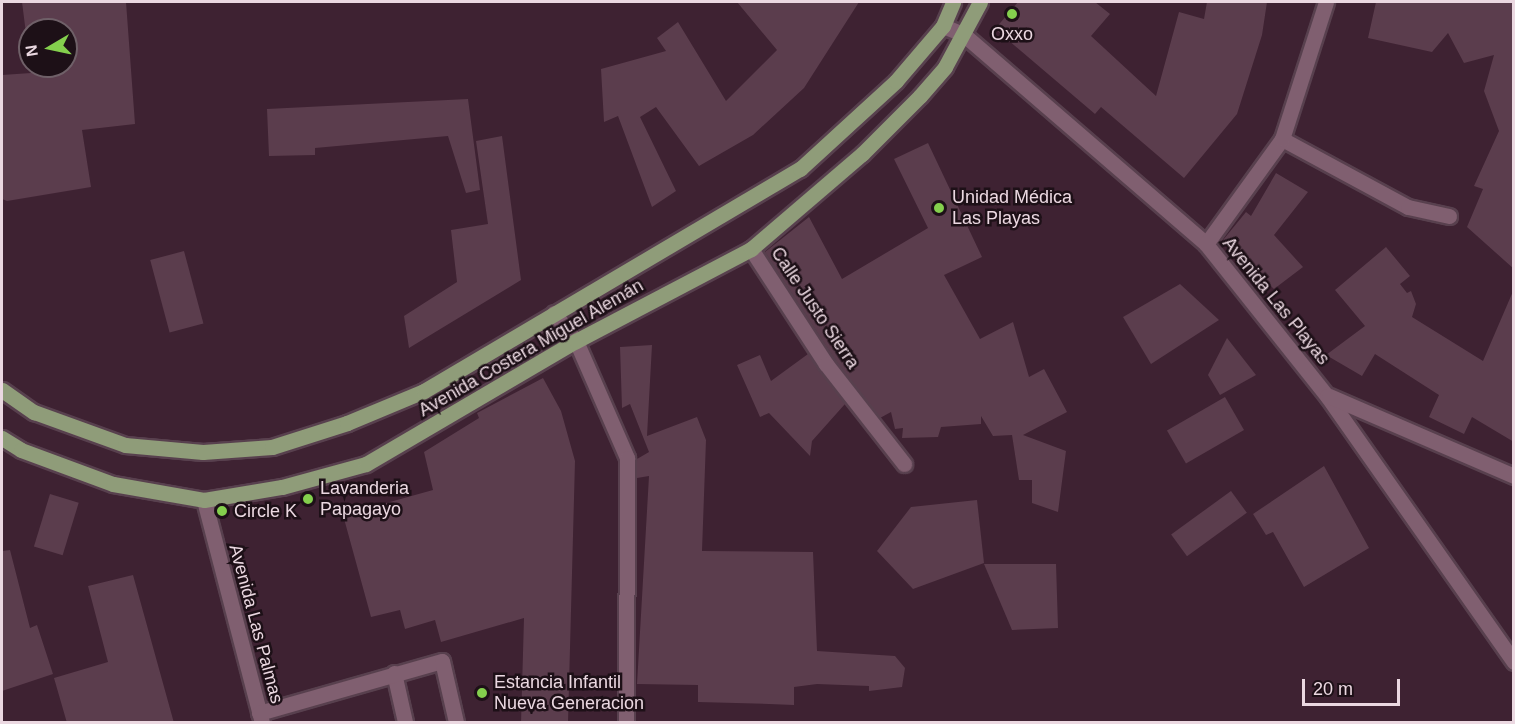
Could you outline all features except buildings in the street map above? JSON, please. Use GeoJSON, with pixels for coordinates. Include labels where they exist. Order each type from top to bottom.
{"type":"FeatureCollection","features":[{"type":"Feature","properties":{"kind":"main road","name":"Avenida Costera Miguel Alemán"},"geometry":{"type":"LineString","coordinates":[[2,390],[34,412],[125,445],[203,452],[272,447],[424,391],[800,170],[896,81],[943,26],[953,2]]}},
{"type":"Feature","properties":{"kind":"main road","name":"Avenida Costera Miguel Alemán"},"geometry":{"type":"LineString","coordinates":[[2,438],[21,450],[113,484],[204,500],[282,487],[366,464],[576,340],[751,249],[862,154],[920,96],[945,67],[980,2]]}},
{"type":"Feature","properties":{"kind":"street"},"geometry":{"type":"LineString","coordinates":[[1206,244],[1282,139],[1326,2]]}},
{"type":"Feature","properties":{"kind":"street","name":"Avenida Las Playas"},"geometry":{"type":"LineString","coordinates":[[943,26],[963,34],[1206,244],[1327,396],[1514,662]]}},
{"type":"Feature","properties":{"kind":"street"},"geometry":{"type":"LineString","coordinates":[[1282,139],[1408,207],[1449,216]]}},
{"type":"Feature","properties":{"kind":"street","name":"Calle Justo Sierra"},"geometry":{"type":"LineString","coordinates":[[751,249],[826,364],[870,416],[904,465]]}},
{"type":"Feature","properties":{"kind":"street"},"geometry":{"type":"LineString","coordinates":[[554,313],[576,340],[627,458],[626,723]]}},
{"type":"Feature","properties":{"kind":"street"},"geometry":{"type":"LineString","coordinates":[[1327,396],[1514,476]]}},
{"type":"Feature","properties":{"kind":"street","name":"Avenida Las Palmas"},"geometry":{"type":"LineString","coordinates":[[204,500],[261,718]]}},
{"type":"Feature","properties":{"kind":"street"},"geometry":{"type":"LineString","coordinates":[[261,718],[394,674],[442,661],[456,723]]}},
{"type":"Feature","properties":{"kind":"street"},"geometry":{"type":"LineString","coordinates":[[394,674],[405,723]]}},
{"type":"Feature","properties":{"kind":"place","name":"Oxxo"},"geometry":{"type":"Point","coordinates":[1012,14]}},
{"type":"Feature","properties":{"kind":"place","name":"Unidad Médica Las Playas"},"geometry":{"type":"Point","coordinates":[939,208]}},
{"type":"Feature","properties":{"kind":"place","name":"Lavanderia Papagayo"},"geometry":{"type":"Point","coordinates":[308,499]}},
{"type":"Feature","properties":{"kind":"place","name":"Circle K"},"geometry":{"type":"Point","coordinates":[222,511]}},
{"type":"Feature","properties":{"kind":"place","name":"Estancia Infantil Nueva Generacion"},"geometry":{"type":"Point","coordinates":[482,693]}}]}
